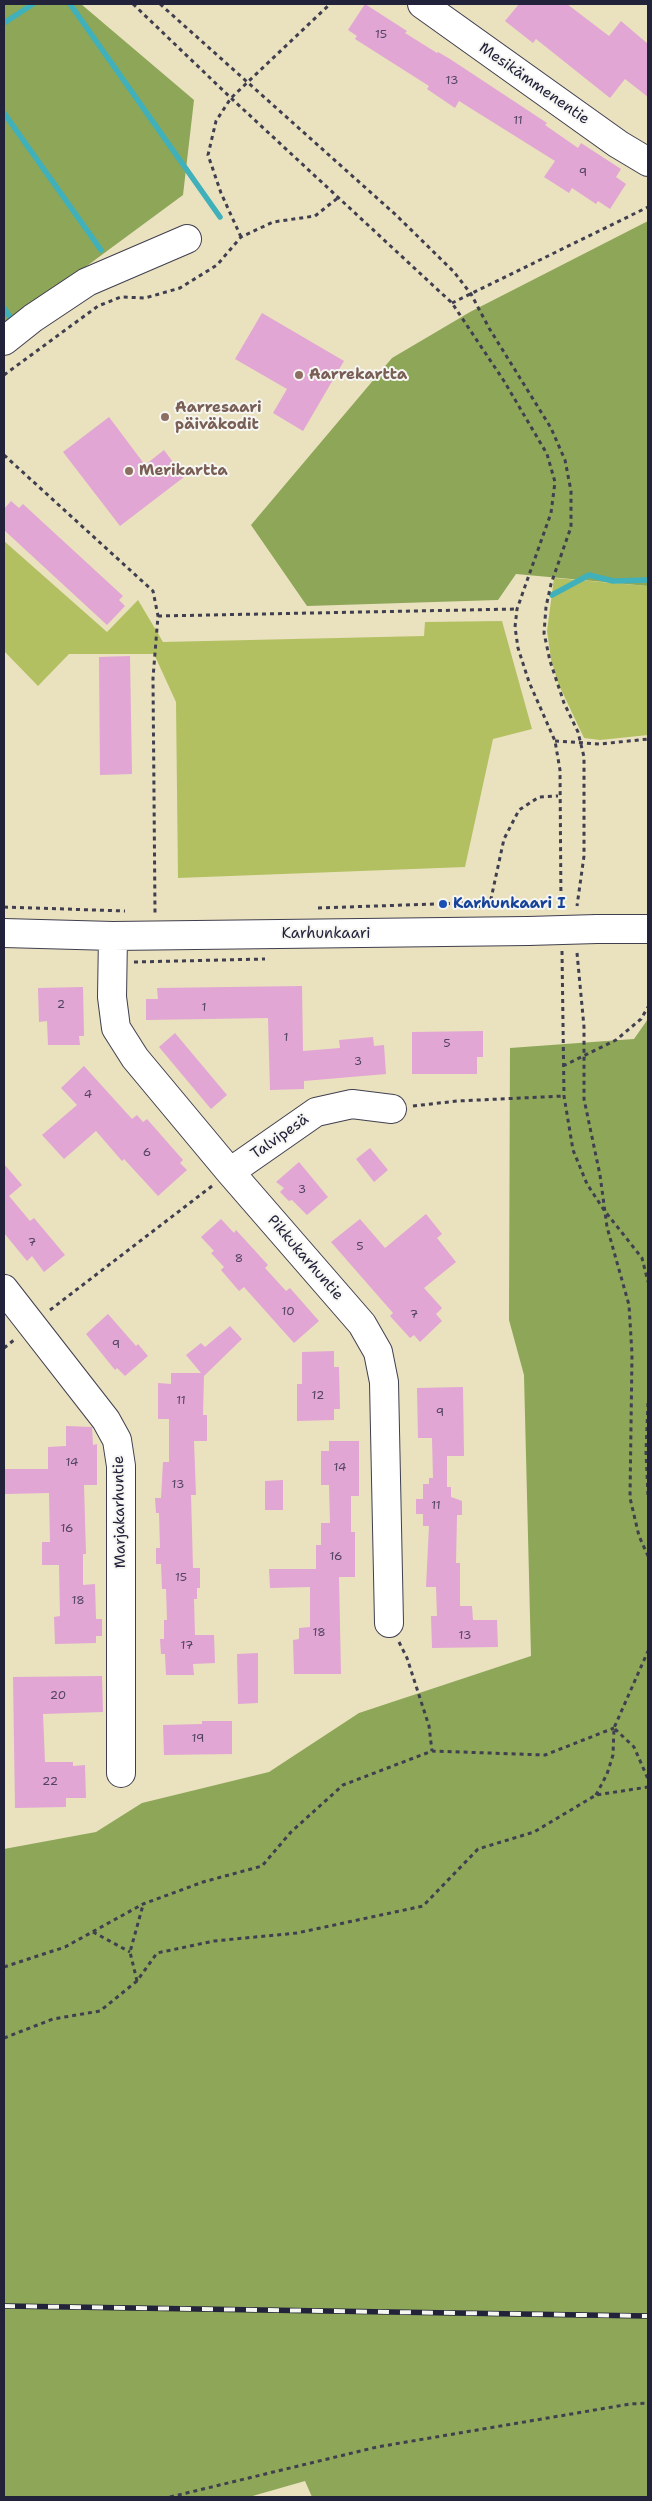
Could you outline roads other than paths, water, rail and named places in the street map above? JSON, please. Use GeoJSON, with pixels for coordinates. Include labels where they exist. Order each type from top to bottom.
{"type":"FeatureCollection","features":[{"type":"Feature","properties":{"kind":"street","name":"Mesikämmenentie"},"geometry":{"type":"LineString","coordinates":[[422,4],[618,144],[648,162]]}},
{"type":"Feature","properties":{"kind":"street"},"geometry":{"type":"LineString","coordinates":[[4,341],[33,318],[87,282],[188,240]]}},
{"type":"Feature","properties":{"kind":"street","name":"Karhunkaari"},"geometry":{"type":"LineString","coordinates":[[4,932],[113,936],[528,931],[587,938],[648,928]]}},
{"type":"Feature","properties":{"kind":"street","name":"Pikkukarhuntie"},"geometry":{"type":"LineString","coordinates":[[113,936],[112,997],[116,1028],[135,1058],[230,1172],[362,1324],[378,1352],[384,1382],[389,1623]]}},
{"type":"Feature","properties":{"kind":"street","name":"Talvipesä"},"geometry":{"type":"LineString","coordinates":[[230,1172],[316,1112],[352,1104],[392,1109]]}},
{"type":"Feature","properties":{"kind":"street","name":"Marjakarhuntie"},"geometry":{"type":"LineString","coordinates":[[4,1289],[106,1420],[117,1440],[121,1466],[121,1773]]}},
{"type":"Feature","properties":{"kind":"waterway"},"geometry":{"type":"LineString","coordinates":[[4,23],[33,4]]}},
{"type":"Feature","properties":{"kind":"waterway"},"geometry":{"type":"LineString","coordinates":[[70,4],[220,217]]}},
{"type":"Feature","properties":{"kind":"waterway"},"geometry":{"type":"LineString","coordinates":[[4,113],[101,250]]}},
{"type":"Feature","properties":{"kind":"waterway"},"geometry":{"type":"LineString","coordinates":[[4,308],[10,317]]}},
{"type":"Feature","properties":{"kind":"waterway"},"geometry":{"type":"LineString","coordinates":[[552,595],[589,575],[613,581],[648,580]]}},
{"type":"Feature","properties":{"kind":"railway"},"geometry":{"type":"LineString","coordinates":[[4,2306],[648,2316]]}},
{"type":"Feature","properties":{"kind":"place","name":"Aarrekartta"},"geometry":{"type":"Point","coordinates":[299,375]}},
{"type":"Feature","properties":{"kind":"place","name":"Aarresaari päiväkodit"},"geometry":{"type":"Point","coordinates":[165,417]}},
{"type":"Feature","properties":{"kind":"place","name":"Merikartta"},"geometry":{"type":"Point","coordinates":[129,471]}},
{"type":"Feature","properties":{"kind":"place","name":"Karhunkaari I"},"geometry":{"type":"Point","coordinates":[443,904]}}]}
